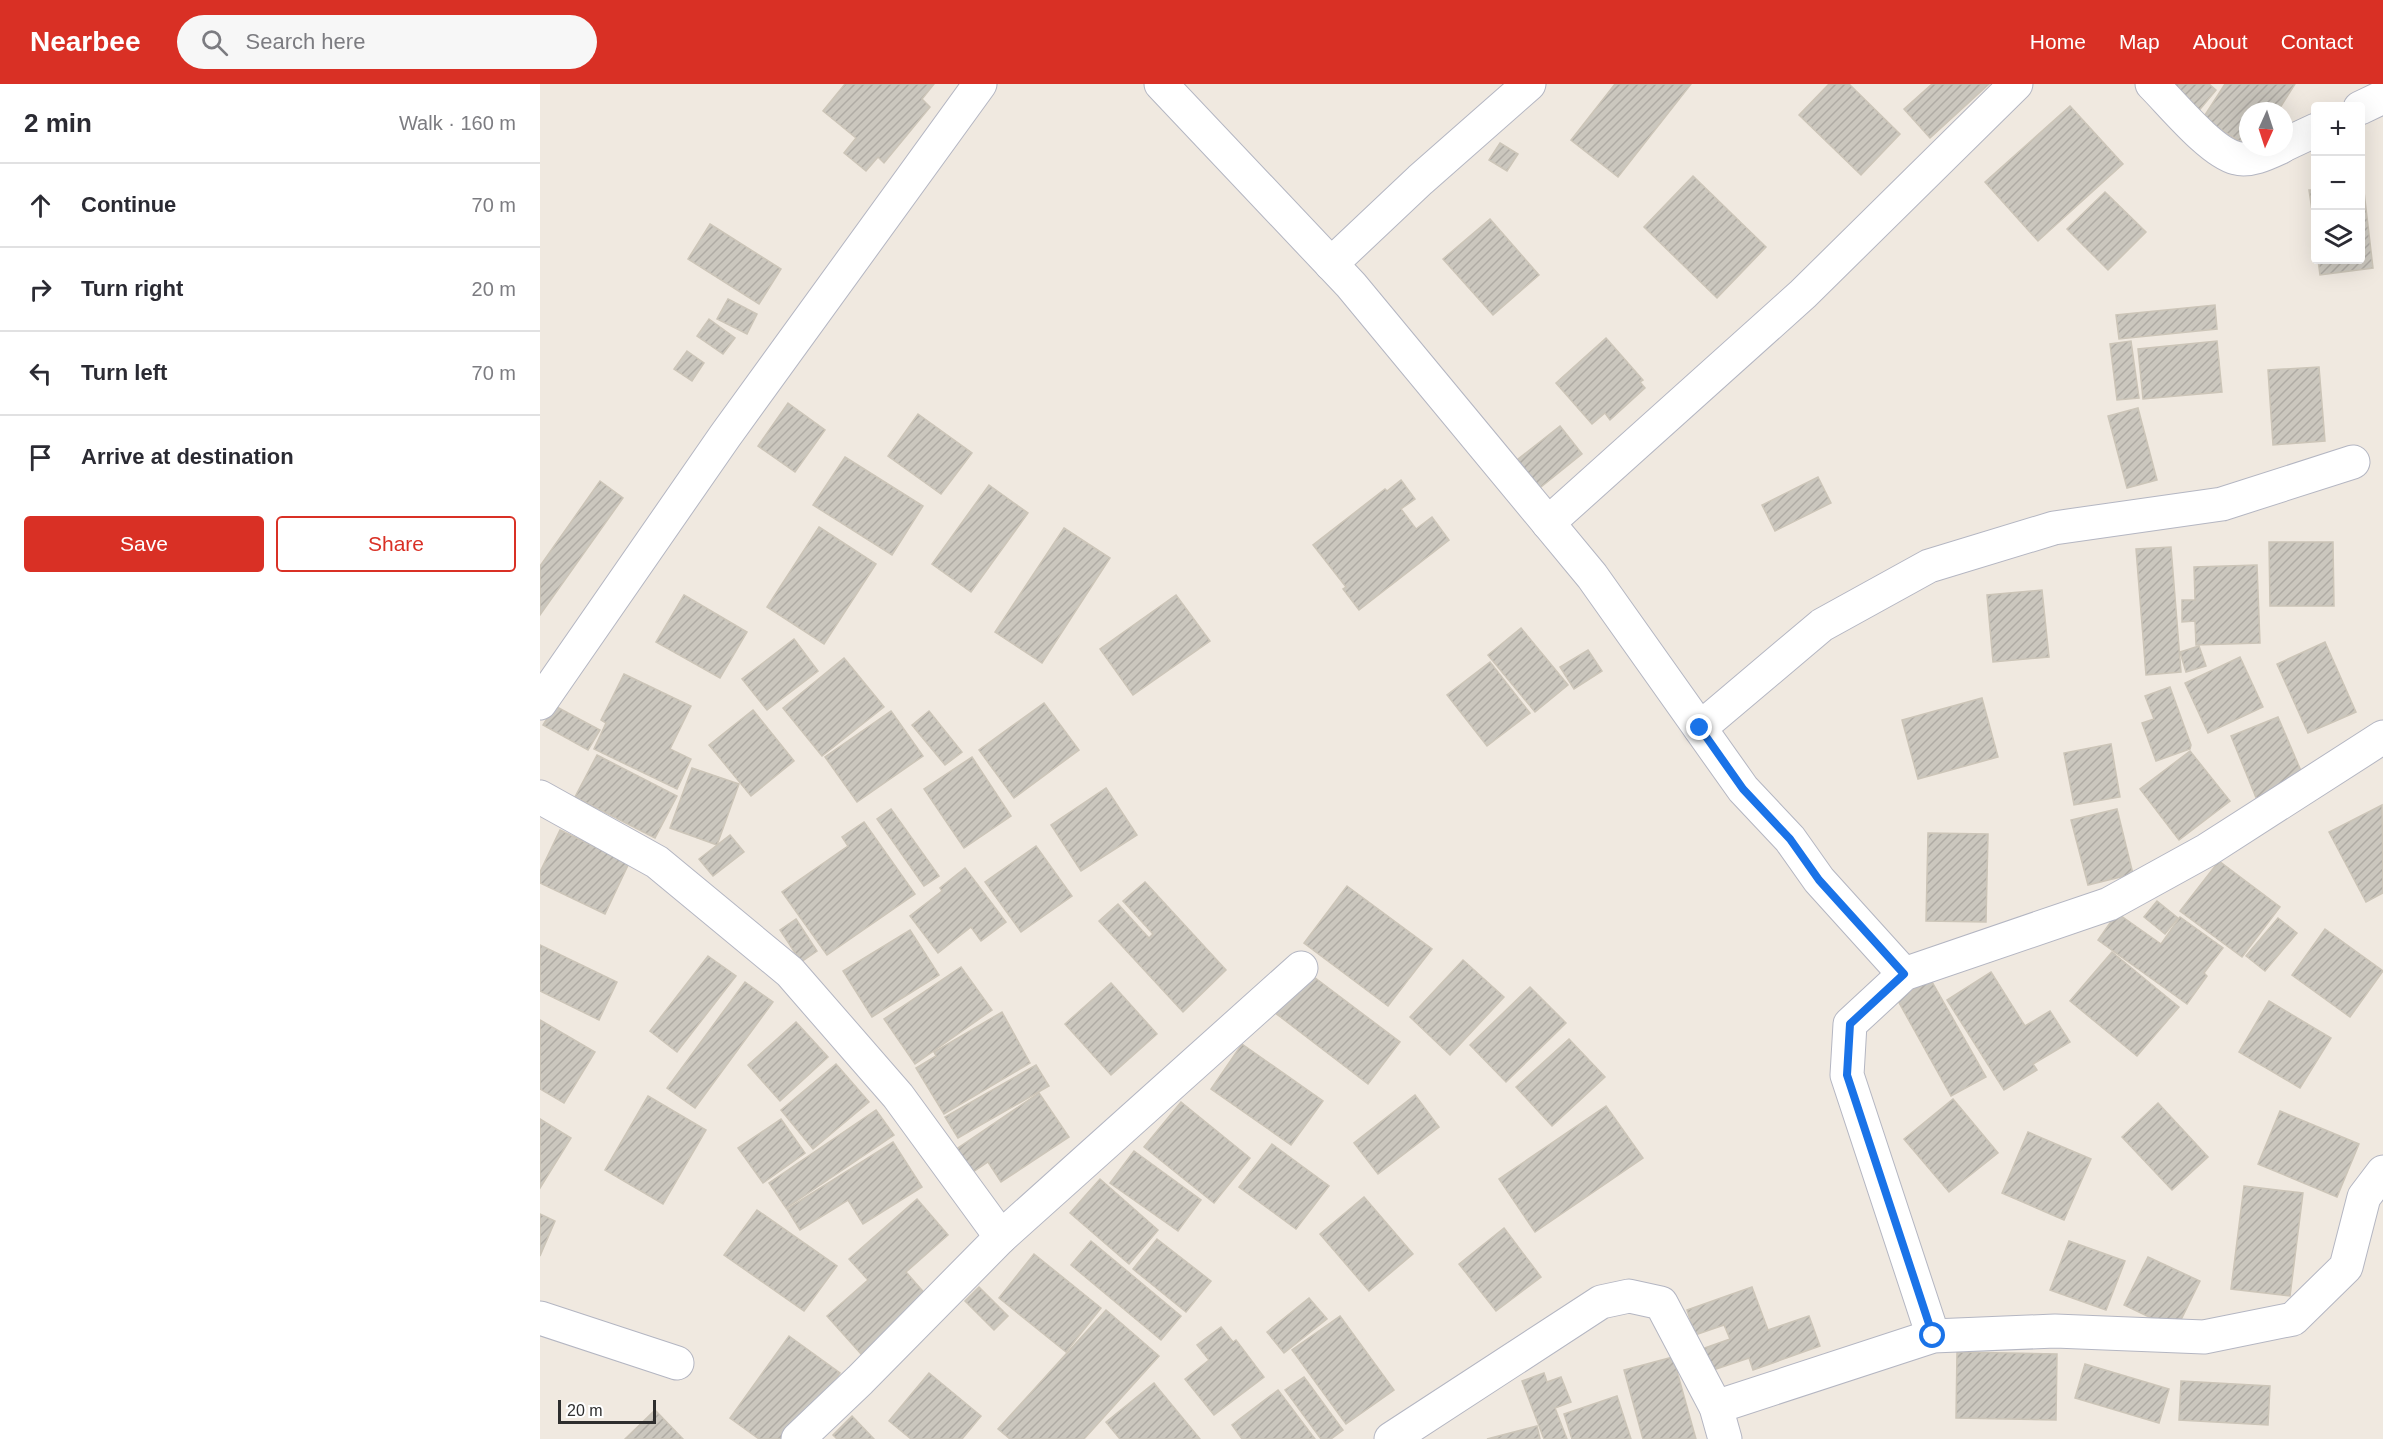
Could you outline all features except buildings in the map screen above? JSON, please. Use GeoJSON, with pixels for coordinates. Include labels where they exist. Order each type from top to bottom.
{"type":"FeatureCollection","features":[{"type":"Feature","properties":{"kind":"street"},"geometry":{"type":"LineString","coordinates":[[540,703],[725,436],[980,84]]}},
{"type":"Feature","properties":{"kind":"street"},"geometry":{"type":"LineString","coordinates":[[1161,84],[1331,264],[1548,523],[1592,576],[1743,789],[1790,839],[1819,880],[1904,974]]}},
{"type":"Feature","properties":{"kind":"street"},"geometry":{"type":"LineString","coordinates":[[1331,264],[1420,180],[1529,84]]}},
{"type":"Feature","properties":{"kind":"street"},"geometry":{"type":"LineString","coordinates":[[1548,523],[1803,294],[2016,84]]}},
{"type":"Feature","properties":{"kind":"street"},"geometry":{"type":"LineString","coordinates":[[2152,84],[2216,148],[2237,159],[2262,156]]}},
{"type":"Feature","properties":{"kind":"street"},"geometry":{"type":"LineString","coordinates":[[2365,106],[2383,97]]}},
{"type":"Feature","properties":{"kind":"street"},"geometry":{"type":"LineString","coordinates":[[2293,141],[2311,132]]}},
{"type":"Feature","properties":{"kind":"street"},"geometry":{"type":"LineString","coordinates":[[1700,728],[1822,625],[1929,566],[2054,528],[2222,504],[2353,462]]}},
{"type":"Feature","properties":{"kind":"street"},"geometry":{"type":"LineString","coordinates":[[1933,1336],[1847,1075],[1850,1024],[1904,974],[2109,904],[2207,850],[2383,737]]}},
{"type":"Feature","properties":{"kind":"street"},"geometry":{"type":"LineString","coordinates":[[540,797],[657,862],[790,972],[898,1096],[1001,1237]]}},
{"type":"Feature","properties":{"kind":"street"},"geometry":{"type":"LineString","coordinates":[[798,1439],[861,1380],[1001,1237],[1301,968]]}},
{"type":"Feature","properties":{"kind":"street"},"geometry":{"type":"LineString","coordinates":[[1716,1407],[1933,1336],[2055,1331],[2204,1337],[2293,1319],[2346,1268],[2364,1197],[2383,1172]]}},
{"type":"Feature","properties":{"kind":"street"},"geometry":{"type":"LineString","coordinates":[[1391,1439],[1601,1302],[1629,1296],[1660,1303],[1716,1407],[1725,1439]]}},
{"type":"Feature","properties":{"kind":"street"},"geometry":{"type":"LineString","coordinates":[[540,1318],[677,1363]]}},
{"type":"Feature","properties":{"kind":"route"},"geometry":{"type":"LineString","coordinates":[[1700,728],[1743,789],[1790,839],[1819,880],[1904,974],[1850,1024],[1847,1075],[1933,1336]]}}]}
